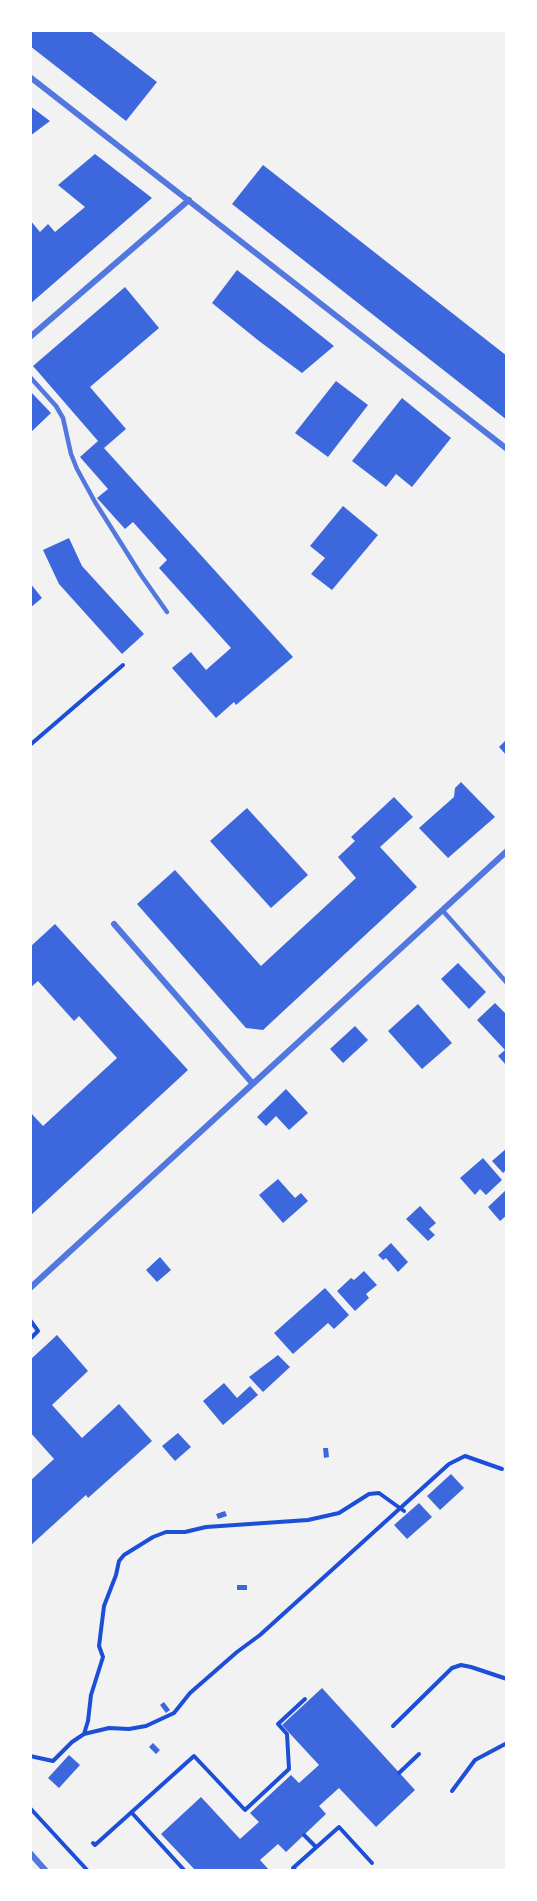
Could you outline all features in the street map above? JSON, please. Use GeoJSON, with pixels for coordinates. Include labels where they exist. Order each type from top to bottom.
{"type":"FeatureCollection","features":[{"type":"Feature","properties":{"kind":"street"},"geometry":{"type":"LineString","coordinates":[[30,77],[507,449]]}},
{"type":"Feature","properties":{"kind":"street"},"geometry":{"type":"LineString","coordinates":[[30,337],[189,200]]}},
{"type":"Feature","properties":{"kind":"street"},"geometry":{"type":"LineString","coordinates":[[30,1288],[507,851]]}},
{"type":"Feature","properties":{"kind":"street"},"geometry":{"type":"LineString","coordinates":[[114,924],[253,1084]]}},
{"type":"Feature","properties":{"kind":"street"},"geometry":{"type":"LineString","coordinates":[[30,1853],[46,1871]]}},
{"type":"Feature","properties":{"kind":"lane"},"geometry":{"type":"LineString","coordinates":[[30,377],[56,406],[63,418],[77,469],[141,575],[168,612]]}},
{"type":"Feature","properties":{"kind":"lane"},"geometry":{"type":"LineString","coordinates":[[442,911],[507,983]]}},
{"type":"Feature","properties":{"kind":"path"},"geometry":{"type":"LineString","coordinates":[[30,745],[123,665]]}},
{"type":"Feature","properties":{"kind":"path"},"geometry":{"type":"LineString","coordinates":[[30,1320],[38,1331],[30,1339]]}},
{"type":"Feature","properties":{"kind":"path"},"geometry":{"type":"LineString","coordinates":[[30,1756],[54,1761],[72,1742],[84,1734],[109,1728],[129,1729],[146,1726],[174,1713],[190,1693],[260,1635],[402,1509],[449,1464],[465,1456],[502,1469]]}},
{"type":"Feature","properties":{"kind":"path"},"geometry":{"type":"LineString","coordinates":[[84,1734],[103,1657],[99,1646],[104,1606],[119,1562],[124,1555],[153,1537],[166,1532],[308,1520],[339,1513],[369,1494],[379,1494],[402,1509]]}},
{"type":"Feature","properties":{"kind":"path"},"geometry":{"type":"LineString","coordinates":[[393,1726],[452,1668],[461,1665],[471,1666],[507,1679]]}},
{"type":"Feature","properties":{"kind":"path"},"geometry":{"type":"LineString","coordinates":[[93,1843],[95,1845],[194,1756],[245,1810],[289,1769],[287,1734],[278,1724],[305,1699]]}},
{"type":"Feature","properties":{"kind":"path"},"geometry":{"type":"LineString","coordinates":[[452,1791],[475,1760],[507,1743]]}},
{"type":"Feature","properties":{"kind":"path"},"geometry":{"type":"LineString","coordinates":[[399,1773],[419,1754]]}},
{"type":"Feature","properties":{"kind":"path"},"geometry":{"type":"LineString","coordinates":[[30,1808],[88,1871]]}},
{"type":"Feature","properties":{"kind":"path"},"geometry":{"type":"LineString","coordinates":[[132,1813],[185,1871]]}},
{"type":"Feature","properties":{"kind":"path"},"geometry":{"type":"LineString","coordinates":[[296,1871],[293,1868],[339,1827],[372,1863]]}},
{"type":"Feature","properties":{"kind":"path"},"geometry":{"type":"LineString","coordinates":[[304,1835],[316,1847]]}},
{"type":"Feature","properties":{"kind":"building"},"geometry":{"type":"Polygon","coordinates":[[[30,30],[89,30],[157,82],[126,121],[30,46],[30,30]]]}},
{"type":"Feature","properties":{"kind":"building"},"geometry":{"type":"Polygon","coordinates":[[[30,106],[50,121],[30,136],[30,106]]]}},
{"type":"Feature","properties":{"kind":"building"},"geometry":{"type":"Polygon","coordinates":[[[95,154],[152,198],[30,304],[30,220],[40,232],[48,224],[55,232],[85,207],[58,185],[95,154]]]}},
{"type":"Feature","properties":{"kind":"building"},"geometry":{"type":"Polygon","coordinates":[[[263,165],[507,356],[507,420],[232,204],[263,165]]]}},
{"type":"Feature","properties":{"kind":"building"},"geometry":{"type":"Polygon","coordinates":[[[237,270],[334,346],[302,373],[259,341],[212,303],[237,270]]]}},
{"type":"Feature","properties":{"kind":"building"},"geometry":{"type":"Polygon","coordinates":[[[125,287],[159,328],[90,387],[126,429],[104,448],[293,657],[236,705],[234,702],[216,718],[172,668],[191,652],[206,670],[231,648],[159,568],[167,560],[133,522],[125,529],[97,498],[108,489],[80,457],[98,441],[33,366],[125,287]]]}},
{"type":"Feature","properties":{"kind":"building"},"geometry":{"type":"Polygon","coordinates":[[[336,381],[368,405],[328,457],[295,433],[336,381]]]}},
{"type":"Feature","properties":{"kind":"building"},"geometry":{"type":"Polygon","coordinates":[[[30,391],[51,413],[30,433],[30,391]]]}},
{"type":"Feature","properties":{"kind":"building"},"geometry":{"type":"Polygon","coordinates":[[[402,398],[451,438],[412,487],[396,474],[386,487],[352,461],[402,398]]]}},
{"type":"Feature","properties":{"kind":"building"},"geometry":{"type":"Polygon","coordinates":[[[343,506],[378,535],[332,590],[311,574],[325,558],[310,546],[343,506]]]}},
{"type":"Feature","properties":{"kind":"building"},"geometry":{"type":"Polygon","coordinates":[[[69,538],[82,566],[144,634],[122,654],[59,584],[43,550],[69,538]]]}},
{"type":"Feature","properties":{"kind":"building"},"geometry":{"type":"Polygon","coordinates":[[[30,583],[42,598],[30,608],[30,583]]]}},
{"type":"Feature","properties":{"kind":"building"},"geometry":{"type":"Polygon","coordinates":[[[507,739],[507,756],[499,747],[507,739]]]}},
{"type":"Feature","properties":{"kind":"building"},"geometry":{"type":"Polygon","coordinates":[[[461,782],[495,817],[448,858],[419,828],[454,797],[455,788],[461,782]]]}},
{"type":"Feature","properties":{"kind":"building"},"geometry":{"type":"Polygon","coordinates":[[[394,797],[413,817],[380,847],[417,887],[263,1030],[246,1028],[137,904],[175,870],[261,966],[356,878],[338,857],[355,841],[351,837],[394,797]]]}},
{"type":"Feature","properties":{"kind":"building"},"geometry":{"type":"Polygon","coordinates":[[[247,808],[308,875],[271,908],[210,841],[247,808]]]}},
{"type":"Feature","properties":{"kind":"building"},"geometry":{"type":"Polygon","coordinates":[[[55,924],[188,1070],[30,1216],[30,1112],[43,1126],[117,1058],[79,1016],[74,1021],[38,981],[30,988],[30,947],[55,924]]]}},
{"type":"Feature","properties":{"kind":"building"},"geometry":{"type":"Polygon","coordinates":[[[458,963],[486,992],[469,1009],[441,979],[458,963]]]}},
{"type":"Feature","properties":{"kind":"building"},"geometry":{"type":"Polygon","coordinates":[[[495,1003],[507,1015],[507,1066],[498,1056],[505,1050],[477,1020],[495,1003]]]}},
{"type":"Feature","properties":{"kind":"building"},"geometry":{"type":"Polygon","coordinates":[[[418,1004],[452,1043],[422,1069],[388,1031],[418,1004]]]}},
{"type":"Feature","properties":{"kind":"building"},"geometry":{"type":"Polygon","coordinates":[[[355,1026],[368,1040],[343,1063],[330,1049],[355,1026]]]}},
{"type":"Feature","properties":{"kind":"building"},"geometry":{"type":"Polygon","coordinates":[[[286,1089],[308,1113],[289,1130],[276,1116],[266,1126],[257,1117],[286,1089]]]}},
{"type":"Feature","properties":{"kind":"building"},"geometry":{"type":"Polygon","coordinates":[[[507,1148],[507,1169],[503,1173],[492,1161],[507,1148]]]}},
{"type":"Feature","properties":{"kind":"building"},"geometry":{"type":"Polygon","coordinates":[[[483,1158],[502,1180],[486,1195],[480,1189],[475,1195],[460,1178],[483,1158]]]}},
{"type":"Feature","properties":{"kind":"building"},"geometry":{"type":"Polygon","coordinates":[[[278,1179],[295,1198],[301,1193],[308,1201],[283,1223],[259,1195],[278,1179]]]}},
{"type":"Feature","properties":{"kind":"building"},"geometry":{"type":"Polygon","coordinates":[[[507,1189],[507,1215],[500,1221],[488,1207],[507,1189]]]}},
{"type":"Feature","properties":{"kind":"building"},"geometry":{"type":"Polygon","coordinates":[[[420,1206],[436,1223],[429,1229],[435,1235],[428,1241],[406,1219],[420,1206]]]}},
{"type":"Feature","properties":{"kind":"building"},"geometry":{"type":"Polygon","coordinates":[[[391,1243],[408,1262],[398,1272],[386,1258],[383,1260],[378,1255],[391,1243]]]}},
{"type":"Feature","properties":{"kind":"building"},"geometry":{"type":"Polygon","coordinates":[[[160,1257],[171,1270],[157,1282],[146,1270],[160,1257]]]}},
{"type":"Feature","properties":{"kind":"building"},"geometry":{"type":"Polygon","coordinates":[[[364,1271],[377,1285],[366,1294],[369,1298],[355,1311],[337,1291],[351,1278],[354,1280],[364,1271]]]}},
{"type":"Feature","properties":{"kind":"building"},"geometry":{"type":"Polygon","coordinates":[[[325,1288],[349,1315],[334,1329],[328,1323],[293,1354],[274,1333],[325,1288]]]}},
{"type":"Feature","properties":{"kind":"building"},"geometry":{"type":"Polygon","coordinates":[[[57,1335],[88,1371],[52,1405],[82,1438],[119,1404],[152,1441],[88,1498],[86,1495],[30,1546],[30,1481],[54,1459],[30,1432],[30,1360],[57,1335]]]}},
{"type":"Feature","properties":{"kind":"building"},"geometry":{"type":"Polygon","coordinates":[[[278,1355],[290,1367],[263,1392],[249,1377],[278,1355]]]}},
{"type":"Feature","properties":{"kind":"building"},"geometry":{"type":"Polygon","coordinates":[[[224,1383],[237,1398],[250,1386],[258,1395],[223,1425],[203,1401],[224,1383]]]}},
{"type":"Feature","properties":{"kind":"building"},"geometry":{"type":"Polygon","coordinates":[[[178,1433],[191,1447],[175,1461],[162,1446],[178,1433]]]}},
{"type":"Feature","properties":{"kind":"building"},"geometry":{"type":"Polygon","coordinates":[[[323,1448],[328,1448],[329,1457],[324,1458],[323,1448]]]}},
{"type":"Feature","properties":{"kind":"building"},"geometry":{"type":"Polygon","coordinates":[[[451,1474],[464,1488],[440,1510],[427,1496],[451,1474]]]}},
{"type":"Feature","properties":{"kind":"building"},"geometry":{"type":"Polygon","coordinates":[[[419,1503],[432,1517],[407,1539],[394,1525],[419,1503]]]}},
{"type":"Feature","properties":{"kind":"building"},"geometry":{"type":"Polygon","coordinates":[[[225,1511],[227,1516],[218,1519],[216,1514],[225,1511]]]}},
{"type":"Feature","properties":{"kind":"building"},"geometry":{"type":"Polygon","coordinates":[[[237,1585],[247,1585],[247,1590],[237,1590],[237,1585]]]}},
{"type":"Feature","properties":{"kind":"building"},"geometry":{"type":"Polygon","coordinates":[[[322,1688],[415,1790],[376,1827],[339,1788],[319,1806],[326,1814],[286,1852],[278,1844],[260,1860],[270,1871],[196,1871],[161,1834],[201,1797],[240,1839],[259,1822],[250,1813],[291,1775],[299,1783],[319,1765],[282,1725],[322,1688]]]}},
{"type":"Feature","properties":{"kind":"building"},"geometry":{"type":"Polygon","coordinates":[[[164,1702],[170,1710],[166,1713],[160,1705],[164,1702]]]}},
{"type":"Feature","properties":{"kind":"building"},"geometry":{"type":"Polygon","coordinates":[[[153,1743],[160,1750],[156,1754],[149,1747],[153,1743]]]}},
{"type":"Feature","properties":{"kind":"building"},"geometry":{"type":"Polygon","coordinates":[[[69,1755],[80,1765],[59,1788],[48,1778],[69,1755]]]}}]}
